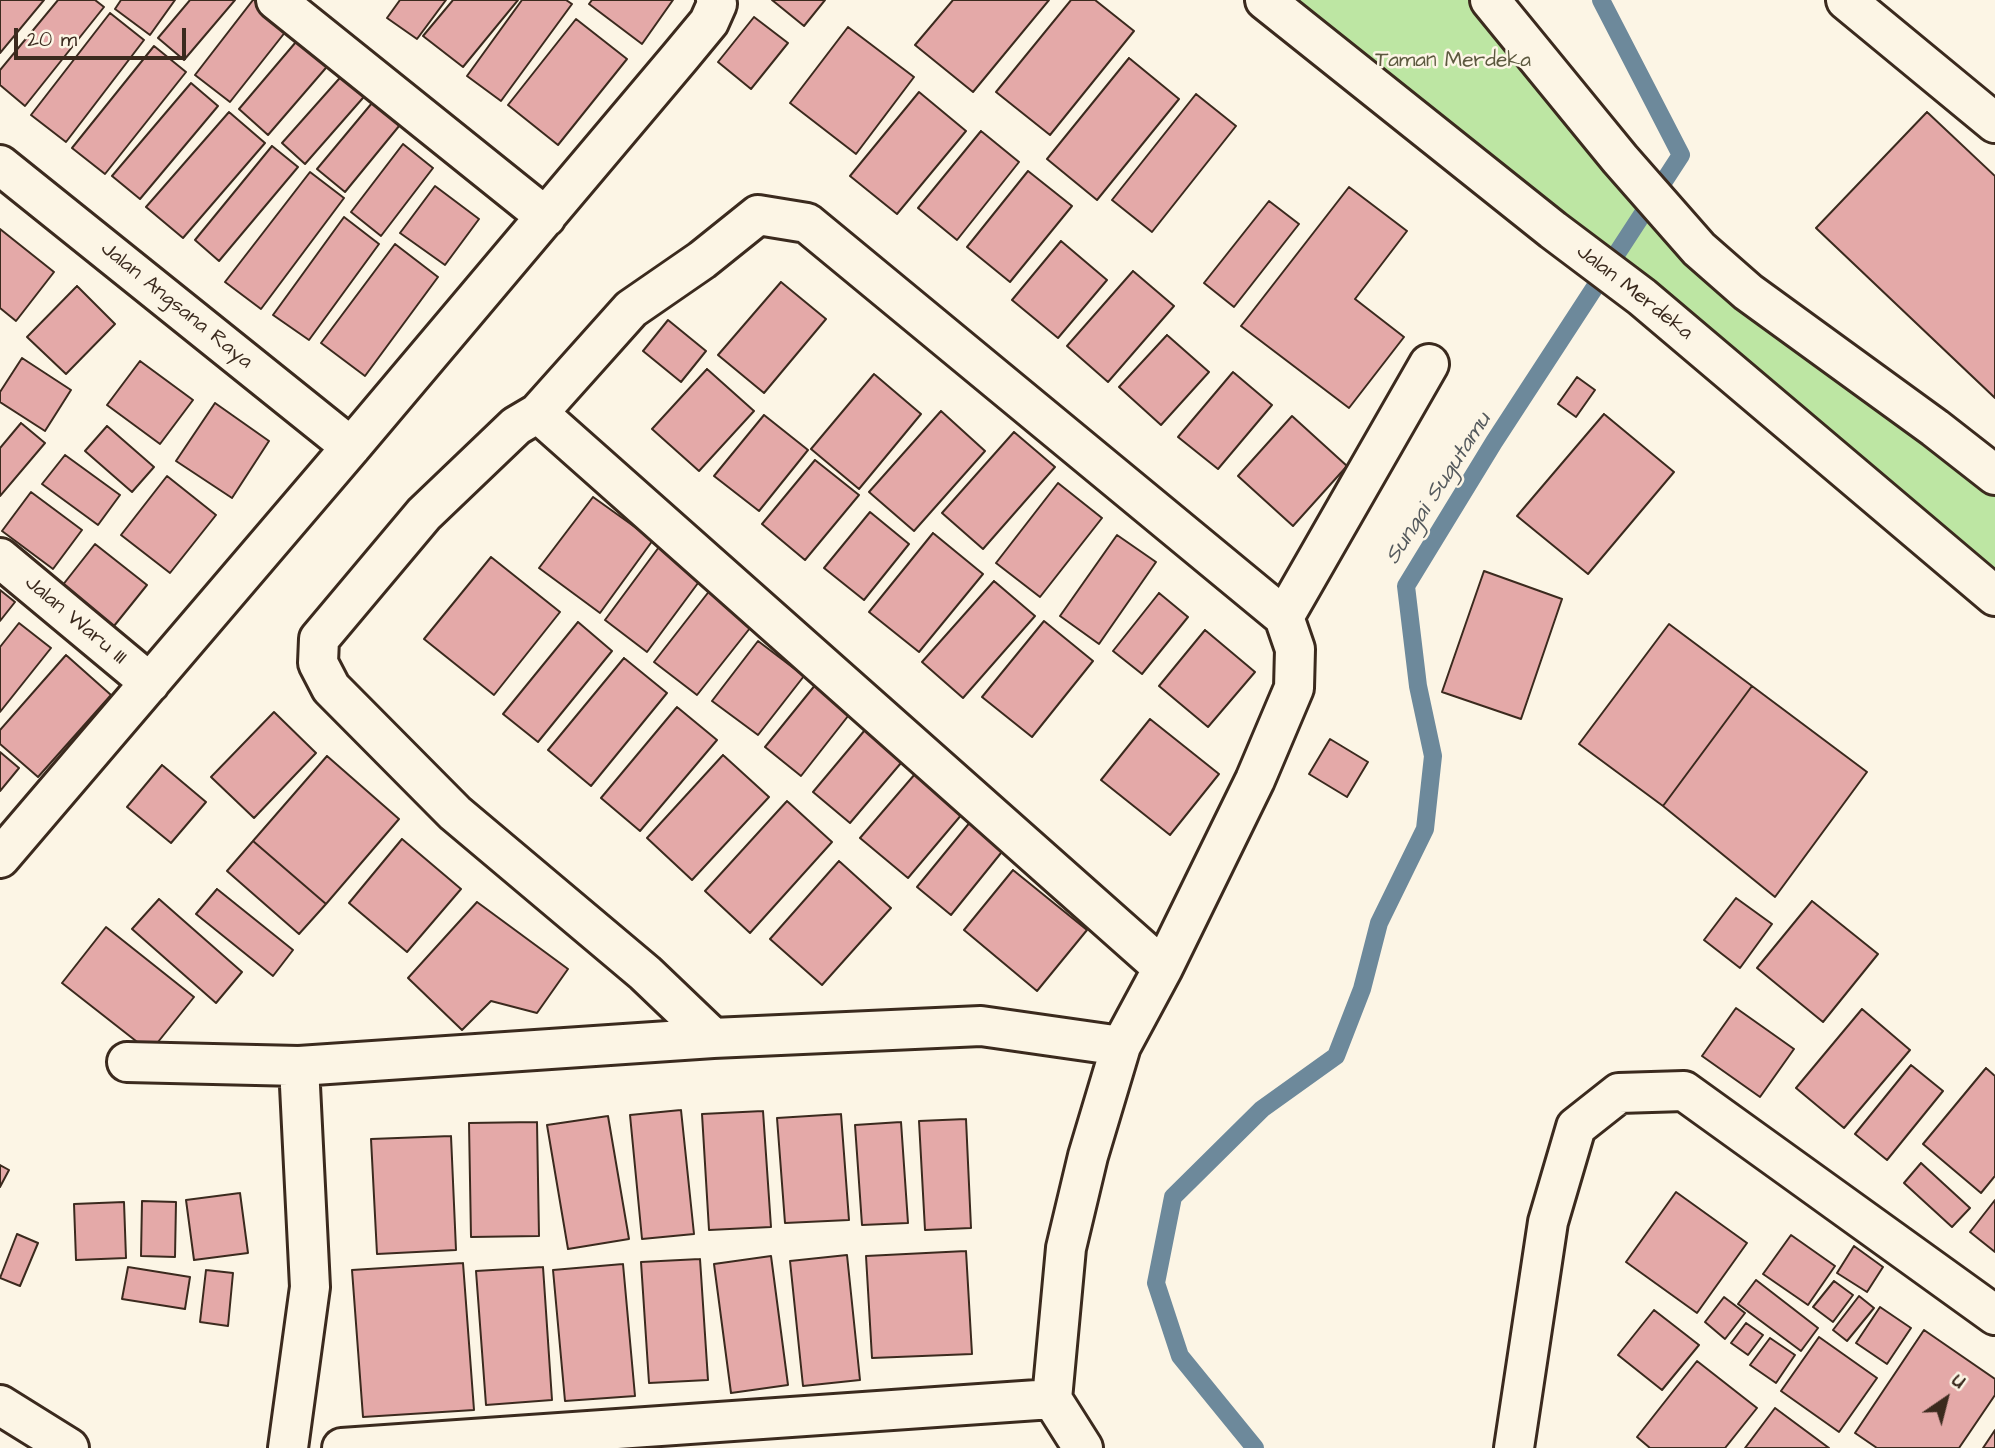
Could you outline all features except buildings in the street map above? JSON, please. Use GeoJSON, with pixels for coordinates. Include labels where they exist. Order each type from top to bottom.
{"type":"FeatureCollection","features":[{"type":"Feature","properties":{"kind":"street"},"geometry":{"type":"LineString","coordinates":[[276,0],[546,217]]}},
{"type":"Feature","properties":{"kind":"street"},"geometry":{"type":"LineString","coordinates":[[0,858],[709,22],[717,4],[716,0]]}},
{"type":"Feature","properties":{"kind":"street","name":"Jalan Merdeka"},"geometry":{"type":"LineString","coordinates":[[1265,0],[1553,230],[1642,297],[1995,596]]}},
{"type":"Feature","properties":{"kind":"street"},"geometry":{"type":"LineString","coordinates":[[1490,0],[1620,159],[1699,249],[1748,292],[1995,475]]}},
{"type":"Feature","properties":{"kind":"street"},"geometry":{"type":"LineString","coordinates":[[1846,0],[1995,123]]}},
{"type":"Feature","properties":{"kind":"street","name":"Jalan Angsana Raya"},"geometry":{"type":"LineString","coordinates":[[0,165],[351,447]]}},
{"type":"Feature","properties":{"kind":"street"},"geometry":{"type":"LineString","coordinates":[[713,1038],[645,973],[455,813],[331,688],[318,663],[319,639],[424,514],[508,434],[538,413],[631,309],[702,260],[758,215],[807,223],[1284,617],[1295,649],[1294,688],[1255,780],[1164,968],[1121,1046],[1088,1156],[1066,1248],[1052,1399],[1083,1448]]}},
{"type":"Feature","properties":{"kind":"street"},"geometry":{"type":"LineString","coordinates":[[1284,617],[1429,363]]}},
{"type":"Feature","properties":{"kind":"street"},"geometry":{"type":"LineString","coordinates":[[538,413],[1164,968]]}},
{"type":"Feature","properties":{"kind":"street","name":"Jalan Waru III"},"geometry":{"type":"LineString","coordinates":[[0,558],[150,683]]}},
{"type":"Feature","properties":{"kind":"street"},"geometry":{"type":"LineString","coordinates":[[127,1062],[299,1066],[713,1038],[981,1026],[1121,1046]]}},
{"type":"Feature","properties":{"kind":"street"},"geometry":{"type":"LineString","coordinates":[[288,1448],[310,1287],[299,1066]]}},
{"type":"Feature","properties":{"kind":"street"},"geometry":{"type":"LineString","coordinates":[[1515,1447],[1548,1222],[1576,1127],[1619,1093],[1684,1091],[1995,1315]]}},
{"type":"Feature","properties":{"kind":"street"},"geometry":{"type":"LineString","coordinates":[[342,1448],[1052,1399]]}},
{"type":"Feature","properties":{"kind":"street"},"geometry":{"type":"LineString","coordinates":[[0,1405],[69,1448]]}},
{"type":"Feature","properties":{"kind":"green space","name":"Taman Merdeka"},"geometry":{"type":"Polygon","coordinates":[[[1283,0],[1481,0],[1616,164],[1995,477],[1995,596],[1283,0]]]}},
{"type":"Feature","properties":{"kind":"waterway","name":"Sungai Sugutamu"},"geometry":{"type":"LineString","coordinates":[[1255,1448],[1180,1356],[1156,1283],[1173,1197],[1262,1109],[1336,1056],[1362,989],[1379,923],[1425,829],[1433,756],[1418,686],[1406,586],[1494,442],[1681,155],[1601,0]]}}]}
